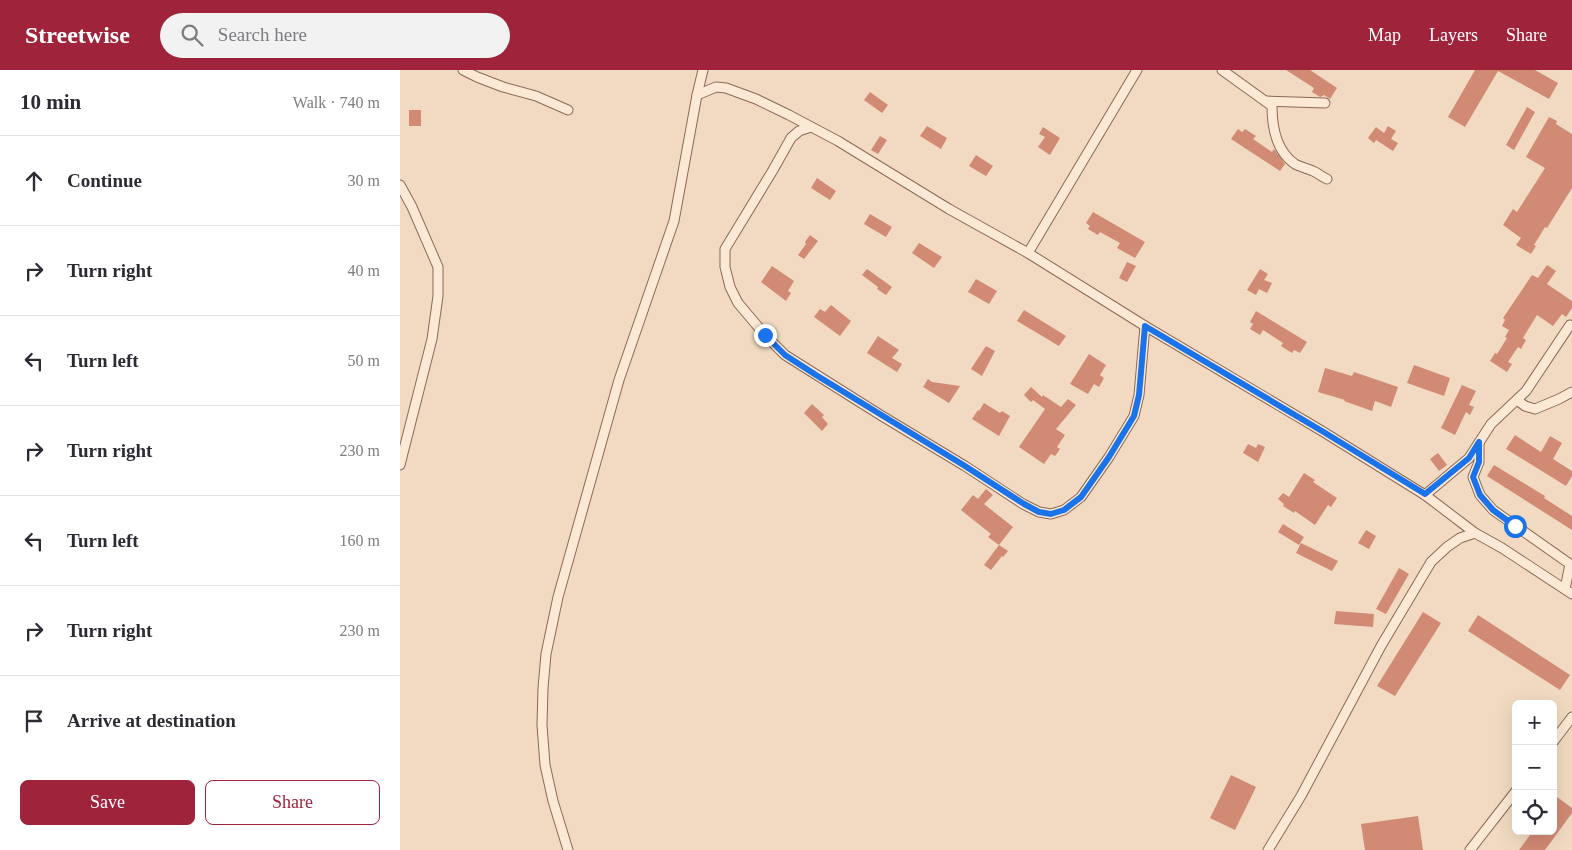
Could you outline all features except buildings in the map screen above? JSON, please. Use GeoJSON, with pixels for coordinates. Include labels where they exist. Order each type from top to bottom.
{"type":"FeatureCollection","features":[{"type":"Feature","properties":{"kind":"street"},"geometry":{"type":"LineString","coordinates":[[464,70],[477,77],[503,87],[536,96],[568,110]]}},
{"type":"Feature","properties":{"kind":"street"},"geometry":{"type":"LineString","coordinates":[[568,850],[553,801],[545,765],[542,706],[546,654],[558,596],[619,380],[674,220],[696,95],[703,70]]}},
{"type":"Feature","properties":{"kind":"street"},"geometry":{"type":"LineString","coordinates":[[1028,253],[1137,70]]}},
{"type":"Feature","properties":{"kind":"street"},"geometry":{"type":"LineString","coordinates":[[1222,70],[1272,106],[1272,124],[1284,154],[1295,164],[1314,171],[1327,179]]}},
{"type":"Feature","properties":{"kind":"street"},"geometry":{"type":"LineString","coordinates":[[696,95],[716,87],[726,88],[756,100],[838,141],[949,209],[1028,253],[1145,326],[1425,494],[1475,533],[1502,548],[1568,592],[1570,564],[1493,510],[1480,495],[1473,477],[1479,462],[1479,442]]}},
{"type":"Feature","properties":{"kind":"street"},"geometry":{"type":"LineString","coordinates":[[1264,101],[1325,103]]}},
{"type":"Feature","properties":{"kind":"street"},"geometry":{"type":"LineString","coordinates":[[811,127],[799,131],[791,138],[725,249],[725,267],[730,287],[738,303],[785,355],[1024,504],[1039,512],[1051,514],[1064,510],[1081,497],[1109,457],[1134,416],[1139,395],[1145,326]]}},
{"type":"Feature","properties":{"kind":"street"},"geometry":{"type":"LineString","coordinates":[[400,185],[438,267],[438,296],[432,339],[400,465]]}},
{"type":"Feature","properties":{"kind":"street"},"geometry":{"type":"LineString","coordinates":[[1425,494],[1469,458],[1491,424],[1526,392],[1570,325]]}},
{"type":"Feature","properties":{"kind":"street"},"geometry":{"type":"LineString","coordinates":[[1517,400],[1525,406],[1535,409],[1552,403],[1572,392]]}},
{"type":"Feature","properties":{"kind":"street"},"geometry":{"type":"LineString","coordinates":[[1268,850],[1301,796],[1381,646],[1431,562],[1460,538],[1475,533]]}},
{"type":"Feature","properties":{"kind":"street"},"geometry":{"type":"LineString","coordinates":[[1557,737],[1572,717]]}},
{"type":"Feature","properties":{"kind":"street"},"geometry":{"type":"LineString","coordinates":[[1470,850],[1512,796]]}},
{"type":"Feature","properties":{"kind":"route"},"geometry":{"type":"LineString","coordinates":[[765,335],[785,355],[1039,512],[1051,514],[1064,510],[1081,497],[1109,457],[1134,416],[1139,395],[1145,326],[1425,494],[1469,458],[1479,442],[1479,462],[1473,477],[1480,495],[1493,510],[1515,526]]}}]}
